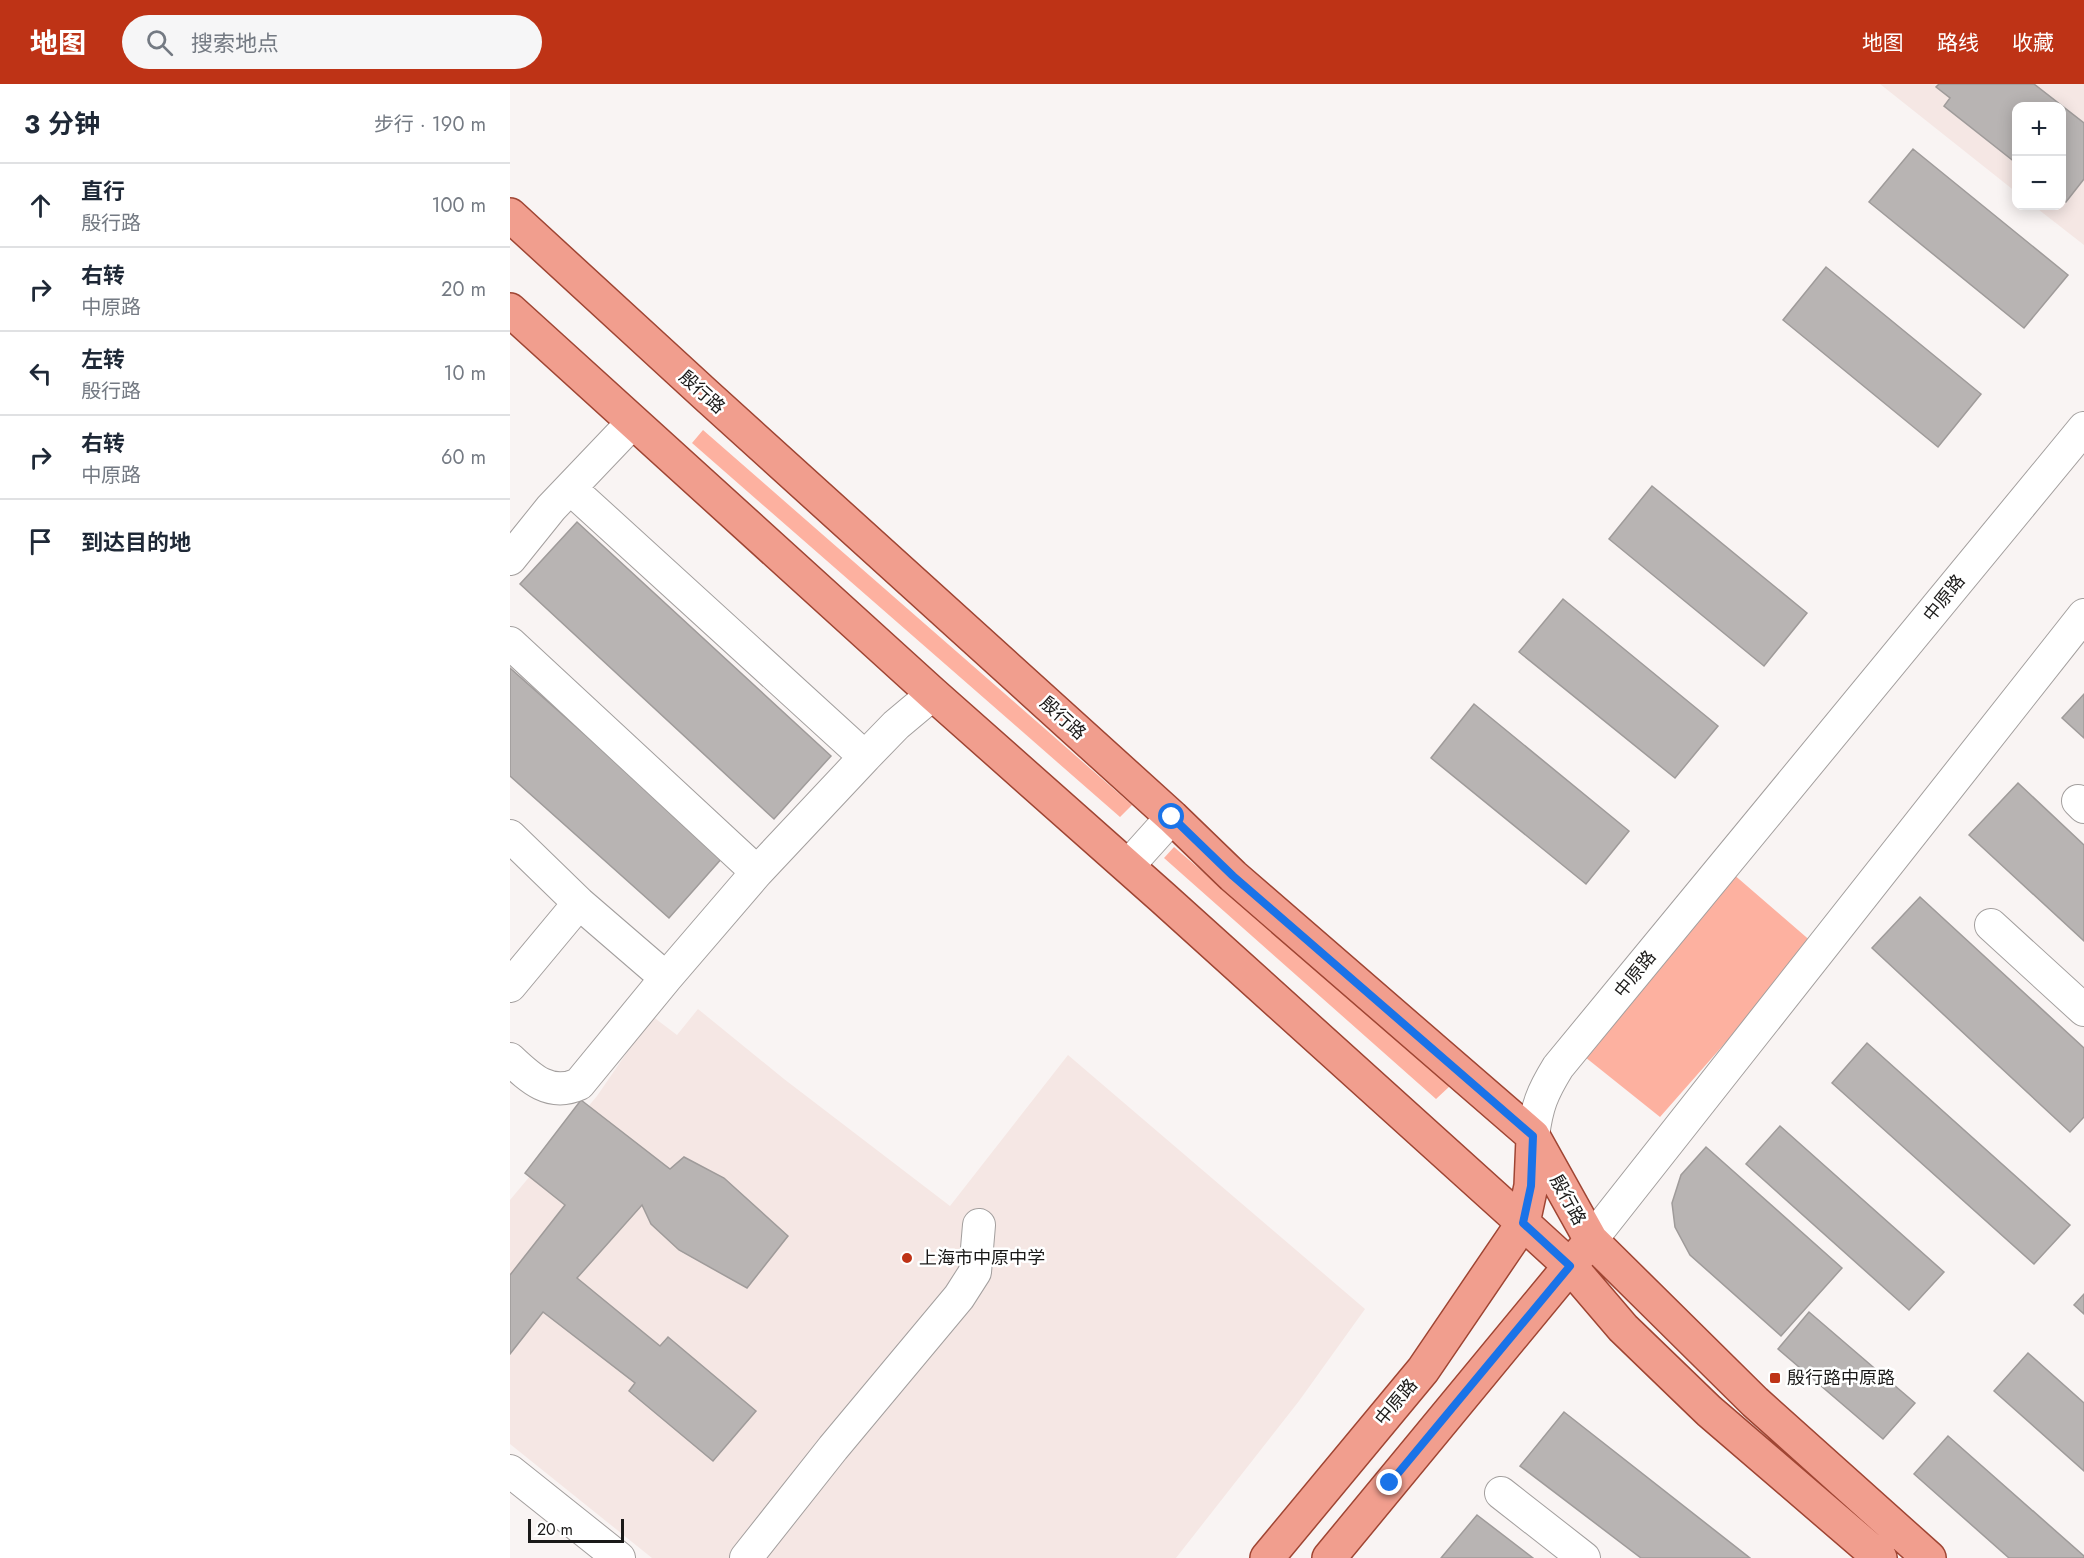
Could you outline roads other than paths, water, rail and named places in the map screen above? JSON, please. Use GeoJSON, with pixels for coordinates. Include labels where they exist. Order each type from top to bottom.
{"type":"FeatureCollection","features":[{"type":"Feature","properties":{"kind":"main road","name":"殷行路"},"geometry":{"type":"LineString","coordinates":[[510,215],[1172,817],[1233,876],[1533,1136],[1591,1240],[1755,1402],[1929,1558]]}},
{"type":"Feature","properties":{"kind":"main road","name":"殷行路"},"geometry":{"type":"LineString","coordinates":[[510,310],[933,694],[1128,866],[1523,1223],[1570,1266],[1623,1328],[1709,1411],[1880,1558]]}},
{"type":"Feature","properties":{"kind":"main road","name":"中原路"},"geometry":{"type":"LineString","coordinates":[[1267,1558],[1423,1370],[1523,1223],[1531,1186],[1533,1136]]}},
{"type":"Feature","properties":{"kind":"main road","name":"殷行路"},"geometry":{"type":"LineString","coordinates":[[1523,1223],[1591,1240]]}},
{"type":"Feature","properties":{"kind":"main road"},"geometry":{"type":"LineString","coordinates":[[1329,1558],[1591,1240]]}},
{"type":"Feature","properties":{"kind":"street"},"geometry":{"type":"LineString","coordinates":[[510,560],[552,508],[633,422]]}},
{"type":"Feature","properties":{"kind":"street","name":"中原路"},"geometry":{"type":"LineString","coordinates":[[1533,1136],[1536,1109],[1558,1067],[2084,428]]}},
{"type":"Feature","properties":{"kind":"street"},"geometry":{"type":"LineString","coordinates":[[571,489],[865,757]]}},
{"type":"Feature","properties":{"kind":"street"},"geometry":{"type":"LineString","coordinates":[[1591,1240],[2084,615]]}},
{"type":"Feature","properties":{"kind":"street"},"geometry":{"type":"LineString","coordinates":[[510,643],[757,872]]}},
{"type":"Feature","properties":{"kind":"street"},"geometry":{"type":"LineString","coordinates":[[510,1059],[528,1076],[551,1088],[567,1090],[579,1084],[757,872],[896,725],[933,694]]}},
{"type":"Feature","properties":{"kind":"street"},"geometry":{"type":"LineString","coordinates":[[1128,866],[1172,817]]}},
{"type":"Feature","properties":{"kind":"street"},"geometry":{"type":"LineString","coordinates":[[510,836],[579,903],[666,978]]}},
{"type":"Feature","properties":{"kind":"street"},"geometry":{"type":"LineString","coordinates":[[510,986],[579,903]]}},
{"type":"Feature","properties":{"kind":"street"},"geometry":{"type":"LineString","coordinates":[[1991,924],[2084,1010]]}},
{"type":"Feature","properties":{"kind":"street"},"geometry":{"type":"LineString","coordinates":[[746,1558],[833,1448],[959,1297],[975,1272],[979,1225]]}},
{"type":"Feature","properties":{"kind":"street"},"geometry":{"type":"LineString","coordinates":[[510,1471],[619,1558]]}},
{"type":"Feature","properties":{"kind":"street"},"geometry":{"type":"LineString","coordinates":[[1501,1493],[1584,1558]]}},
{"type":"Feature","properties":{"kind":"place","name":"上海市中原中学"},"geometry":{"type":"Point","coordinates":[907,1258]}},
{"type":"Feature","properties":{"kind":"place","name":"殷行路中原路"},"geometry":{"type":"Point","coordinates":[1775,1378]}}]}
